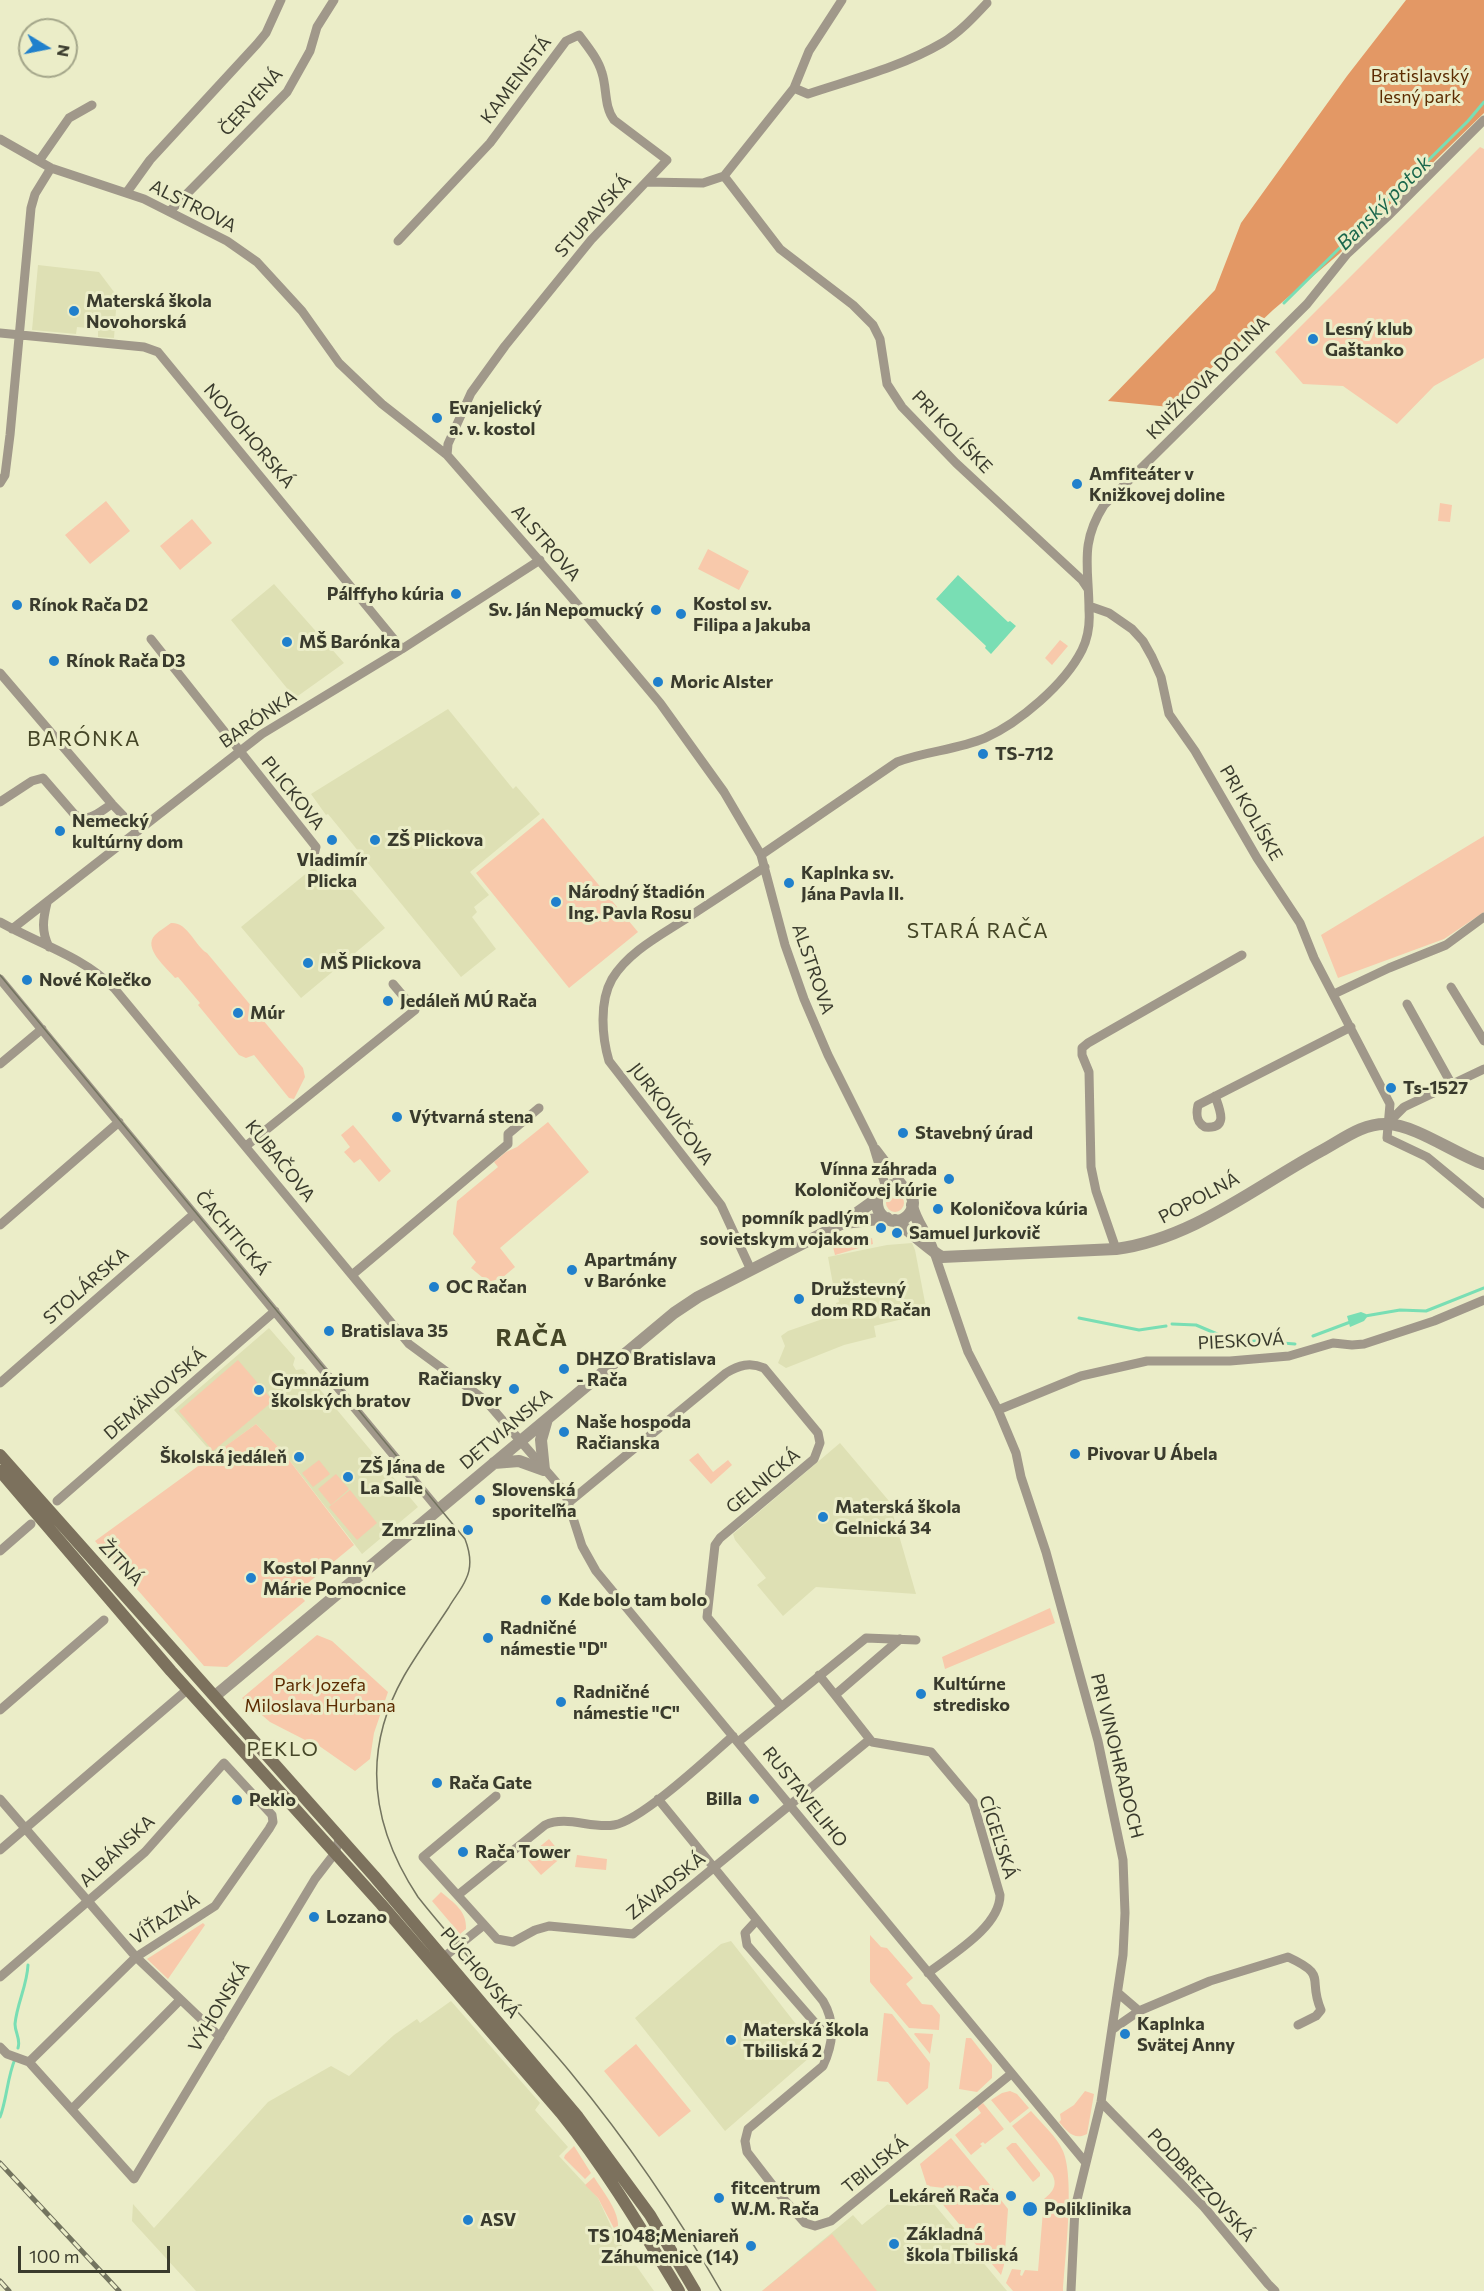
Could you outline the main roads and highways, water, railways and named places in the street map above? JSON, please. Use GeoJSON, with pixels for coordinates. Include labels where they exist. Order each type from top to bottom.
{"type":"FeatureCollection","features":[{"type":"Feature","properties":{"kind":"main road","name":"ŽITNÁ"},"geometry":{"type":"LineString","coordinates":[[0,1455],[215,1695]]}},
{"type":"Feature","properties":{"kind":"main road","name":"ŽITNÁ"},"geometry":{"type":"LineString","coordinates":[[0,1471],[188,1689]]}},
{"type":"Feature","properties":{"kind":"main road"},"geometry":{"type":"LineString","coordinates":[[188,1689],[215,1695],[216,1720]]}},
{"type":"Feature","properties":{"kind":"main road","name":"PÚCHOVSKÁ"},"geometry":{"type":"LineString","coordinates":[[188,1689],[428,1959],[586,2144],[648,2238],[679,2291]]}},
{"type":"Feature","properties":{"kind":"main road","name":"PÚCHOVSKÁ"},"geometry":{"type":"LineString","coordinates":[[215,1695],[432,1943],[449,1955],[460,1978],[574,2112],[610,2159],[650,2215],[695,2291]]}},
{"type":"Feature","properties":{"kind":"waterway","name":"Banský potok"},"geometry":{"type":"LineString","coordinates":[[1284,303],[1468,121],[1484,102]]}},
{"type":"Feature","properties":{"kind":"waterway"},"geometry":{"type":"LineString","coordinates":[[1365,1316],[1400,1310],[1426,1311],[1484,1288]]}},
{"type":"Feature","properties":{"kind":"waterway"},"geometry":{"type":"LineString","coordinates":[[1079,1318],[1139,1330],[1166,1326]]}},
{"type":"Feature","properties":{"kind":"waterway"},"geometry":{"type":"LineString","coordinates":[[1313,1336],[1353,1321]]}},
{"type":"Feature","properties":{"kind":"waterway"},"geometry":{"type":"LineString","coordinates":[[1172,1324],[1196,1325],[1236,1342],[1295,1344]]}},
{"type":"Feature","properties":{"kind":"waterway"},"geometry":{"type":"LineString","coordinates":[[18,2048],[15,2024],[28,1965]]}},
{"type":"Feature","properties":{"kind":"waterway"},"geometry":{"type":"LineString","coordinates":[[0,2117],[15,2059]]}},
{"type":"Feature","properties":{"kind":"tram line"},"geometry":{"type":"LineString","coordinates":[[0,975],[465,1539],[470,1559],[466,1579],[404,1676],[390,1704],[381,1733],[377,1761],[377,1788],[390,1843],[418,1897],[571,2073],[612,2125],[669,2206],[721,2291]]}},
{"type":"Feature","properties":{"kind":"railway"},"geometry":{"type":"LineString","coordinates":[[0,2163],[119,2291]]}},
{"type":"Feature","properties":{"kind":"railway"},"geometry":{"type":"LineString","coordinates":[[0,2281],[9,2291]]}},
{"type":"Feature","properties":{"kind":"place","name":"Materská škola Novohorská"},"geometry":{"type":"Point","coordinates":[74,311]}},
{"type":"Feature","properties":{"kind":"place","name":"Lesný klub Gaštanko"},"geometry":{"type":"Point","coordinates":[1313,339]}},
{"type":"Feature","properties":{"kind":"place","name":"Evanjelický a. v. kostol"},"geometry":{"type":"Point","coordinates":[437,418]}},
{"type":"Feature","properties":{"kind":"place","name":"Amfiteáter v Knižkovej doline"},"geometry":{"type":"Point","coordinates":[1077,484]}},
{"type":"Feature","properties":{"kind":"place","name":"Pálffyho kúria"},"geometry":{"type":"Point","coordinates":[456,594]}},
{"type":"Feature","properties":{"kind":"place","name":"Rínok Rača D2"},"geometry":{"type":"Point","coordinates":[17,605]}},
{"type":"Feature","properties":{"kind":"place","name":"Sv. Ján Nepomucký"},"geometry":{"type":"Point","coordinates":[656,610]}},
{"type":"Feature","properties":{"kind":"place","name":"Kostol sv. Filipa a Jakuba"},"geometry":{"type":"Point","coordinates":[681,614]}},
{"type":"Feature","properties":{"kind":"place","name":"MŠ Barónka"},"geometry":{"type":"Point","coordinates":[287,642]}},
{"type":"Feature","properties":{"kind":"place","name":"Rínok Rača D3"},"geometry":{"type":"Point","coordinates":[54,661]}},
{"type":"Feature","properties":{"kind":"place","name":"Moric Alster"},"geometry":{"type":"Point","coordinates":[658,682]}},
{"type":"Feature","properties":{"kind":"place","name":"TS-712"},"geometry":{"type":"Point","coordinates":[983,754]}},
{"type":"Feature","properties":{"kind":"place","name":"Nemecký kultúrny dom"},"geometry":{"type":"Point","coordinates":[60,831]}},
{"type":"Feature","properties":{"kind":"place","name":"Vladimír Plicka"},"geometry":{"type":"Point","coordinates":[332,840]}},
{"type":"Feature","properties":{"kind":"place","name":"ZŠ Plickova"},"geometry":{"type":"Point","coordinates":[375,840]}},
{"type":"Feature","properties":{"kind":"place","name":"Kaplnka sv. Jána Pavla II."},"geometry":{"type":"Point","coordinates":[789,883]}},
{"type":"Feature","properties":{"kind":"place","name":"Národný štadión Ing. Pavla Rosu"},"geometry":{"type":"Point","coordinates":[556,902]}},
{"type":"Feature","properties":{"kind":"place","name":"MŠ Plickova"},"geometry":{"type":"Point","coordinates":[308,963]}},
{"type":"Feature","properties":{"kind":"place","name":"Nové Kolečko"},"geometry":{"type":"Point","coordinates":[27,980]}},
{"type":"Feature","properties":{"kind":"place","name":"Jedáleň MÚ Rača"},"geometry":{"type":"Point","coordinates":[388,1001]}},
{"type":"Feature","properties":{"kind":"place","name":"Múr"},"geometry":{"type":"Point","coordinates":[238,1013]}},
{"type":"Feature","properties":{"kind":"place","name":"Ts-1527"},"geometry":{"type":"Point","coordinates":[1391,1088]}},
{"type":"Feature","properties":{"kind":"place","name":"Výtvarná stena"},"geometry":{"type":"Point","coordinates":[397,1117]}},
{"type":"Feature","properties":{"kind":"place","name":"Stavebný úrad"},"geometry":{"type":"Point","coordinates":[903,1133]}},
{"type":"Feature","properties":{"kind":"place","name":"Vínna záhrada Koloničovej kúrie"},"geometry":{"type":"Point","coordinates":[949,1179]}},
{"type":"Feature","properties":{"kind":"place","name":"Koloničova kúria"},"geometry":{"type":"Point","coordinates":[938,1209]}},
{"type":"Feature","properties":{"kind":"place","name":"pomník padlým sovietskym vojakom"},"geometry":{"type":"Point","coordinates":[881,1228]}},
{"type":"Feature","properties":{"kind":"place","name":"Samuel Jurkovič"},"geometry":{"type":"Point","coordinates":[897,1233]}},
{"type":"Feature","properties":{"kind":"place","name":"Apartmány v Barónke"},"geometry":{"type":"Point","coordinates":[572,1270]}},
{"type":"Feature","properties":{"kind":"place","name":"OC Račan"},"geometry":{"type":"Point","coordinates":[434,1287]}},
{"type":"Feature","properties":{"kind":"place","name":"Družstevný dom RD Račan"},"geometry":{"type":"Point","coordinates":[799,1299]}},
{"type":"Feature","properties":{"kind":"place","name":"Bratislava 35"},"geometry":{"type":"Point","coordinates":[329,1331]}},
{"type":"Feature","properties":{"kind":"place","name":"DHZO Bratislava - Rača"},"geometry":{"type":"Point","coordinates":[564,1369]}},
{"type":"Feature","properties":{"kind":"place","name":"Račiansky Dvor"},"geometry":{"type":"Point","coordinates":[514,1389]}},
{"type":"Feature","properties":{"kind":"place","name":"Gymnázium školských bratov"},"geometry":{"type":"Point","coordinates":[259,1390]}},
{"type":"Feature","properties":{"kind":"place","name":"Naše hospoda Račianska"},"geometry":{"type":"Point","coordinates":[564,1432]}},
{"type":"Feature","properties":{"kind":"place","name":"Pivovar U Ábela"},"geometry":{"type":"Point","coordinates":[1075,1454]}},
{"type":"Feature","properties":{"kind":"place","name":"Školská jedáleň"},"geometry":{"type":"Point","coordinates":[299,1457]}},
{"type":"Feature","properties":{"kind":"place","name":"ZŠ Jána de La Salle"},"geometry":{"type":"Point","coordinates":[348,1477]}},
{"type":"Feature","properties":{"kind":"place","name":"Slovenská sporiteľňa"},"geometry":{"type":"Point","coordinates":[480,1500]}},
{"type":"Feature","properties":{"kind":"place","name":"Materská škola Gelnická 34"},"geometry":{"type":"Point","coordinates":[823,1517]}},
{"type":"Feature","properties":{"kind":"place","name":"Zmrzlina"},"geometry":{"type":"Point","coordinates":[468,1530]}},
{"type":"Feature","properties":{"kind":"place","name":"Kostol Panny Márie Pomocnice"},"geometry":{"type":"Point","coordinates":[251,1578]}},
{"type":"Feature","properties":{"kind":"place","name":"Kde bolo tam bolo"},"geometry":{"type":"Point","coordinates":[546,1600]}},
{"type":"Feature","properties":{"kind":"place","name":"Radničné námestie \"D\""},"geometry":{"type":"Point","coordinates":[488,1638]}},
{"type":"Feature","properties":{"kind":"place","name":"Kultúrne stredisko"},"geometry":{"type":"Point","coordinates":[921,1694]}},
{"type":"Feature","properties":{"kind":"place","name":"Radničné námestie \"C\""},"geometry":{"type":"Point","coordinates":[561,1702]}},
{"type":"Feature","properties":{"kind":"place","name":"Rača Gate"},"geometry":{"type":"Point","coordinates":[437,1783]}},
{"type":"Feature","properties":{"kind":"place","name":"Billa"},"geometry":{"type":"Point","coordinates":[754,1799]}},
{"type":"Feature","properties":{"kind":"place","name":"Peklo"},"geometry":{"type":"Point","coordinates":[237,1800]}},
{"type":"Feature","properties":{"kind":"place","name":"Rača Tower"},"geometry":{"type":"Point","coordinates":[463,1852]}},
{"type":"Feature","properties":{"kind":"place","name":"Lozano"},"geometry":{"type":"Point","coordinates":[314,1917]}},
{"type":"Feature","properties":{"kind":"place","name":"Kaplnka Svätej Anny"},"geometry":{"type":"Point","coordinates":[1125,2034]}},
{"type":"Feature","properties":{"kind":"place","name":"Materská škola Tbiliská 2"},"geometry":{"type":"Point","coordinates":[731,2040]}},
{"type":"Feature","properties":{"kind":"place","name":"Lekáreň Rača"},"geometry":{"type":"Point","coordinates":[1011,2196]}},
{"type":"Feature","properties":{"kind":"place","name":"fitcentrum W.M. Rača"},"geometry":{"type":"Point","coordinates":[719,2198]}},
{"type":"Feature","properties":{"kind":"place","name":"Poliklinika"},"geometry":{"type":"Point","coordinates":[1030,2209]}},
{"type":"Feature","properties":{"kind":"place","name":"ASV"},"geometry":{"type":"Point","coordinates":[468,2220]}},
{"type":"Feature","properties":{"kind":"place","name":"Základná škola Tbiliská"},"geometry":{"type":"Point","coordinates":[894,2244]}},
{"type":"Feature","properties":{"kind":"place","name":"TS 1048;Meniareň Záhumenice (14)"},"geometry":{"type":"Point","coordinates":[751,2246]}},
{"type":"Feature","properties":{"kind":"district","name":"BARÓNKA"},"geometry":{"type":"Point","coordinates":[84,739]}},
{"type":"Feature","properties":{"kind":"district","name":"STARÁ RAČA"},"geometry":{"type":"Point","coordinates":[978,931]}},
{"type":"Feature","properties":{"kind":"district","name":"RAČA"},"geometry":{"type":"Point","coordinates":[532,1338]}},
{"type":"Feature","properties":{"kind":"district","name":"PEKLO"},"geometry":{"type":"Point","coordinates":[283,1749]}},
{"type":"Feature","properties":{"kind":"park label","name":"Bratislavský lesný park"},"geometry":{"type":"Point","coordinates":[1420,86]}},
{"type":"Feature","properties":{"kind":"park label","name":"Park Jozefa Miloslava Hurbana"},"geometry":{"type":"Point","coordinates":[320,1695]}}]}
